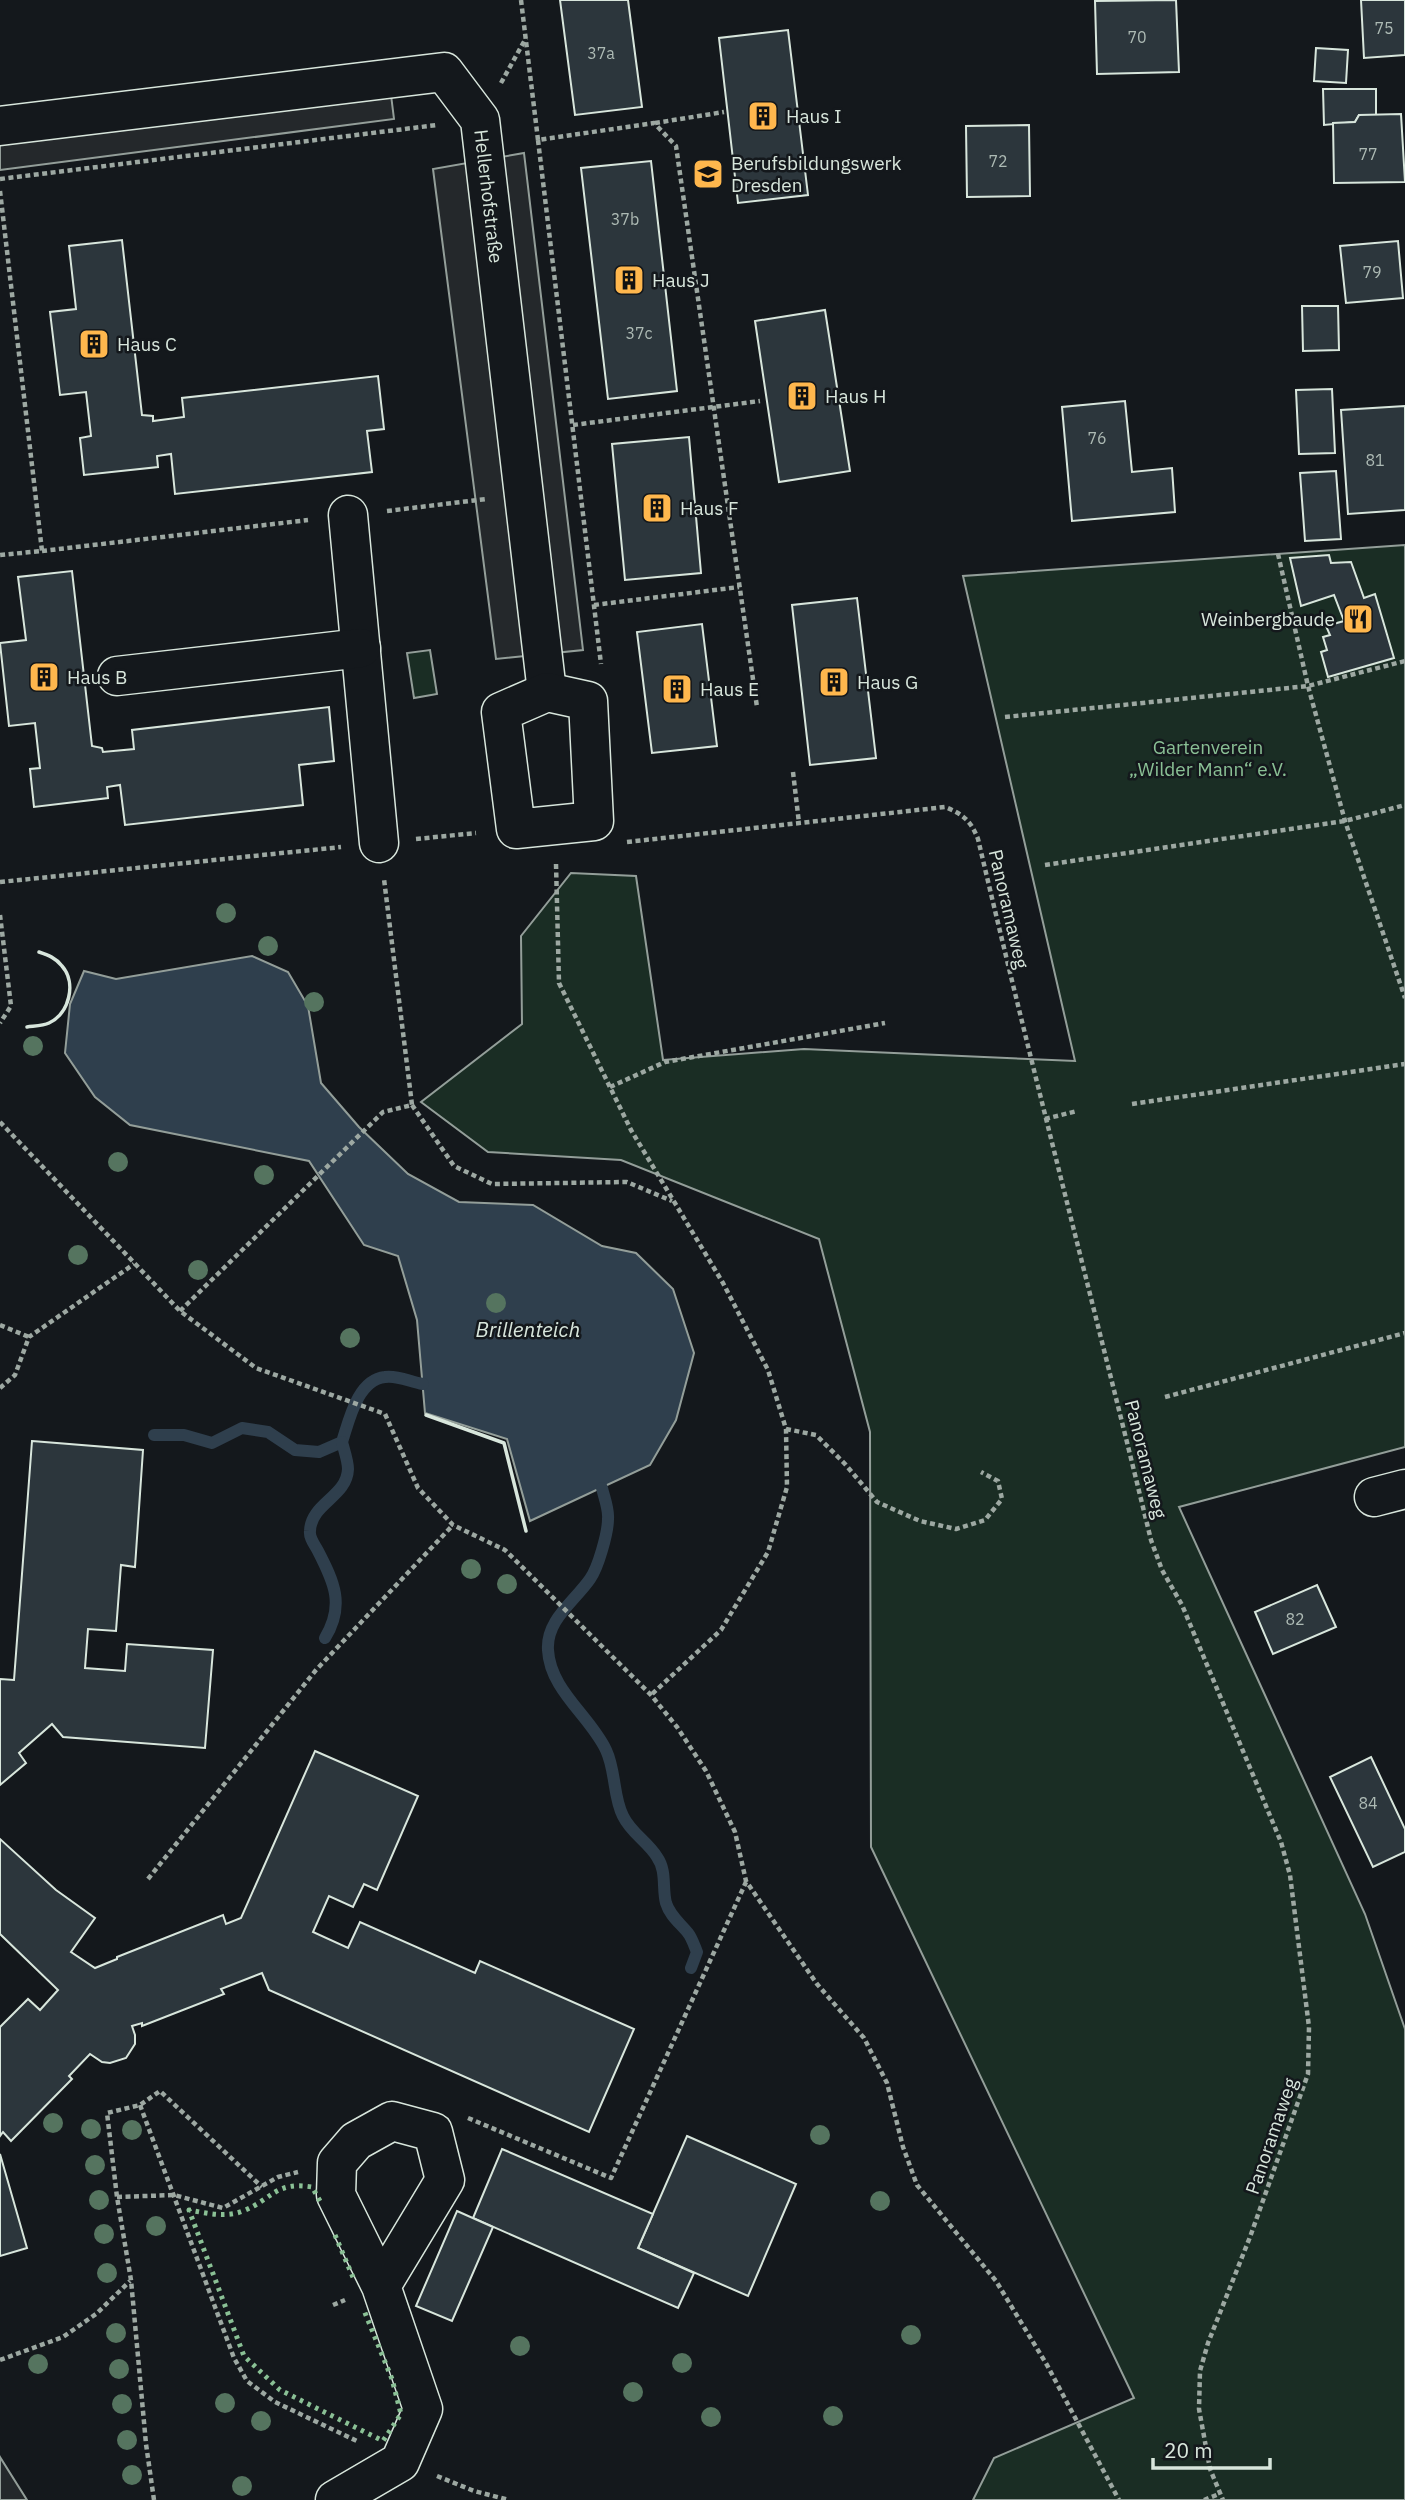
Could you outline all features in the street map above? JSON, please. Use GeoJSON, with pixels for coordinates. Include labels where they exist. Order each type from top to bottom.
{"type":"FeatureCollection","features":[{"type":"Feature","properties":{"kind":"street","name":"Hellerhofstraße"},"geometry":{"type":"LineString","coordinates":[[0,126],[444,72],[480,120],[547,692]]}},
{"type":"Feature","properties":{"kind":"street"},"geometry":{"type":"LineString","coordinates":[[348,515],[379,843]]}},
{"type":"Feature","properties":{"kind":"street"},"geometry":{"type":"LineString","coordinates":[[117,676],[361,648]]}},
{"type":"Feature","properties":{"kind":"street"},"geometry":{"type":"LineString","coordinates":[[547,692],[588,701],[594,821],[555,825],[516,829],[502,712],[547,692]]}},
{"type":"Feature","properties":{"kind":"street"},"geometry":{"type":"LineString","coordinates":[[335,2500],[400,2462],[423,2409],[382,2286],[336,2195],[337,2163],[356,2141],[393,2121],[433,2132],[445,2180],[382,2286]]}},
{"type":"Feature","properties":{"kind":"path"},"geometry":{"type":"LineString","coordinates":[[522,0],[602,674]]}},
{"type":"Feature","properties":{"kind":"path"},"geometry":{"type":"LineString","coordinates":[[0,179],[480,120],[526,37]]}},
{"type":"Feature","properties":{"kind":"path"},"geometry":{"type":"LineString","coordinates":[[538,140],[724,112]]}},
{"type":"Feature","properties":{"kind":"path"},"geometry":{"type":"LineString","coordinates":[[654,123],[676,146],[757,707]]}},
{"type":"Feature","properties":{"kind":"path"},"geometry":{"type":"LineString","coordinates":[[0,191],[42,551]]}},
{"type":"Feature","properties":{"kind":"path"},"geometry":{"type":"LineString","coordinates":[[573,425],[760,401]]}},
{"type":"Feature","properties":{"kind":"path"},"geometry":{"type":"LineString","coordinates":[[0,555],[524,494]]}},
{"type":"Feature","properties":{"kind":"path"},"geometry":{"type":"LineString","coordinates":[[1278,554],[1308,686],[1345,821],[1405,998]]}},
{"type":"Feature","properties":{"kind":"path"},"geometry":{"type":"LineString","coordinates":[[594,605],[739,587]]}},
{"type":"Feature","properties":{"kind":"path"},"geometry":{"type":"LineString","coordinates":[[1006,717],[1308,686],[1405,660]]}},
{"type":"Feature","properties":{"kind":"path"},"geometry":{"type":"LineString","coordinates":[[793,772],[800,823]]}},
{"type":"Feature","properties":{"kind":"path"},"geometry":{"type":"LineString","coordinates":[[1045,865],[1345,821],[1405,805]]}},
{"type":"Feature","properties":{"kind":"path","name":"Panoramaweg"},"geometry":{"type":"LineString","coordinates":[[621,843],[945,807],[961,813],[972,824],[978,839],[1045,1119],[1151,1539],[1163,1570],[1182,1605],[1281,1842],[1290,1875],[1310,2028],[1308,2074],[1200,2371],[1199,2409],[1210,2469],[1223,2500]]}},
{"type":"Feature","properties":{"kind":"path"},"geometry":{"type":"LineString","coordinates":[[555,825],[559,983],[631,1130],[723,1283],[768,1370],[786,1429],[786,1487],[768,1552],[721,1630],[651,1695]]}},
{"type":"Feature","properties":{"kind":"path"},"geometry":{"type":"LineString","coordinates":[[0,881],[516,829]]}},
{"type":"Feature","properties":{"kind":"path"},"geometry":{"type":"LineString","coordinates":[[379,843],[412,1105],[454,1166],[492,1184],[627,1182],[673,1201]]}},
{"type":"Feature","properties":{"kind":"path"},"geometry":{"type":"LineString","coordinates":[[0,915],[11,1006],[0,1023]]}},
{"type":"Feature","properties":{"kind":"path"},"geometry":{"type":"LineString","coordinates":[[610,1087],[665,1062],[885,1023]]}},
{"type":"Feature","properties":{"kind":"path"},"geometry":{"type":"LineString","coordinates":[[1132,1104],[1405,1064]]}},
{"type":"Feature","properties":{"kind":"path"},"geometry":{"type":"LineString","coordinates":[[180,1311],[383,1112],[412,1105]]}},
{"type":"Feature","properties":{"kind":"path"},"geometry":{"type":"LineString","coordinates":[[1045,1119],[1077,1111]]}},
{"type":"Feature","properties":{"kind":"path"},"geometry":{"type":"LineString","coordinates":[[0,1122],[180,1311],[256,1368],[385,1414],[418,1488],[453,1525],[505,1550],[651,1695],[677,1727],[706,1771],[735,1832],[746,1881],[817,1984],[864,2038],[887,2083],[917,2185],[996,2281],[1046,2365],[1119,2500]]}},
{"type":"Feature","properties":{"kind":"path"},"geometry":{"type":"LineString","coordinates":[[0,1388],[15,1375],[29,1337],[134,1264]]}},
{"type":"Feature","properties":{"kind":"path"},"geometry":{"type":"LineString","coordinates":[[0,1325],[29,1337]]}},
{"type":"Feature","properties":{"kind":"path"},"geometry":{"type":"LineString","coordinates":[[1166,1397],[1405,1333]]}},
{"type":"Feature","properties":{"kind":"path"},"geometry":{"type":"LineString","coordinates":[[786,1429],[816,1435],[845,1464],[877,1503],[920,1521],[956,1530],[985,1520],[1002,1499],[998,1481],[981,1472]]}},
{"type":"Feature","properties":{"kind":"path"},"geometry":{"type":"LineString","coordinates":[[148,1879],[316,1670],[453,1525]]}},
{"type":"Feature","properties":{"kind":"path"},"geometry":{"type":"LineString","coordinates":[[433,2132],[470,2117],[611,2178],[746,1881]]}},
{"type":"Feature","properties":{"kind":"path"},"geometry":{"type":"LineString","coordinates":[[154,2500],[146,2444],[131,2280],[107,2113],[140,2105],[160,2091],[262,2187]]}},
{"type":"Feature","properties":{"kind":"path"},"geometry":{"type":"LineString","coordinates":[[140,2105],[234,2358],[247,2381],[275,2402],[400,2462],[474,2491],[509,2500]]}},
{"type":"Feature","properties":{"kind":"path"},"geometry":{"type":"LineString","coordinates":[[117,2197],[174,2194],[223,2207],[278,2177],[337,2163]]}},
{"type":"Feature","properties":{"kind":"path"},"geometry":{"type":"LineString","coordinates":[[0,2360],[63,2337],[96,2314],[131,2280]]}},
{"type":"Feature","properties":{"kind":"path"},"geometry":{"type":"LineString","coordinates":[[1204,2500],[1219,2494]]}},
{"type":"Feature","properties":{"kind":"green space","name":"Gartenverein „Wilder Mann“ e.V."},"geometry":{"type":"Polygon","coordinates":[[[1405,545],[1405,1447],[1179,1507],[1365,1914],[1405,2029],[1405,2500],[973,2500],[994,2458],[1134,2398],[871,1847],[870,1432],[819,1239],[621,1160],[488,1152],[421,1102],[522,1024],[521,936],[571,873],[636,876],[663,1060],[804,1049],[1075,1061],[963,576],[1405,545]]]}},
{"type":"Feature","properties":{"kind":"green space"},"geometry":{"type":"Polygon","coordinates":[[[430,650],[437,694],[414,698],[407,653],[430,650]]]}},
{"type":"Feature","properties":{"kind":"shaded area"},"geometry":{"type":"Polygon","coordinates":[[[389,79],[394,119],[0,170],[0,126],[389,79]]]}},
{"type":"Feature","properties":{"kind":"shaded area"},"geometry":{"type":"Polygon","coordinates":[[[524,153],[583,650],[496,659],[433,169],[524,153]]]}},
{"type":"Feature","properties":{"kind":"shaded area"},"geometry":{"type":"Polygon","coordinates":[[[0,2457],[27,2500],[0,2500],[0,2457]]]}},
{"type":"Feature","properties":{"kind":"water","name":"Brillenteich"},"geometry":{"type":"Polygon","coordinates":[[[252,956],[288,972],[308,1006],[321,1083],[359,1127],[408,1174],[459,1202],[533,1205],[602,1246],[636,1253],[673,1289],[694,1353],[676,1420],[650,1465],[530,1521],[507,1439],[425,1413],[417,1320],[398,1256],[364,1245],[309,1161],[130,1125],[95,1097],[65,1053],[70,1004],[84,971],[116,979],[252,956]]]}},
{"type":"Feature","properties":{"kind":"building"},"geometry":{"type":"Polygon","coordinates":[[[560,0],[628,0],[642,107],[575,115],[560,0]]]}},
{"type":"Feature","properties":{"kind":"building"},"geometry":{"type":"Polygon","coordinates":[[[1176,0],[1179,72],[1097,74],[1095,1],[1176,0]]]}},
{"type":"Feature","properties":{"kind":"building"},"geometry":{"type":"Polygon","coordinates":[[[1361,0],[1405,0],[1405,55],[1364,58],[1361,0]]]}},
{"type":"Feature","properties":{"kind":"building","name":"Haus I"},"geometry":{"type":"Polygon","coordinates":[[[788,30],[808,195],[738,203],[719,38],[788,30]]]}},
{"type":"Feature","properties":{"kind":"building"},"geometry":{"type":"Polygon","coordinates":[[[1316,48],[1348,50],[1346,83],[1314,81],[1316,48]]]}},
{"type":"Feature","properties":{"kind":"building"},"geometry":{"type":"Polygon","coordinates":[[[1323,89],[1376,89],[1376,115],[1359,115],[1355,122],[1324,125],[1323,89]]]}},
{"type":"Feature","properties":{"kind":"building"},"geometry":{"type":"Polygon","coordinates":[[[1401,114],[1405,182],[1334,183],[1333,123],[1355,122],[1359,115],[1401,114]]]}},
{"type":"Feature","properties":{"kind":"building"},"geometry":{"type":"Polygon","coordinates":[[[1029,125],[1030,196],[967,197],[966,126],[1029,125]]]}},
{"type":"Feature","properties":{"kind":"building","name":"Haus J"},"geometry":{"type":"Polygon","coordinates":[[[651,161],[677,391],[608,399],[581,168],[651,161]]]}},
{"type":"Feature","properties":{"kind":"building","name":"Haus C"},"geometry":{"type":"Polygon","coordinates":[[[122,240],[142,415],[153,416],[153,421],[184,417],[182,398],[378,376],[384,429],[367,431],[372,472],[175,494],[171,454],[157,456],[158,467],[84,475],[80,438],[91,436],[86,392],[60,395],[50,312],[76,309],[69,246],[122,240]]]}},
{"type":"Feature","properties":{"kind":"building"},"geometry":{"type":"Polygon","coordinates":[[[1398,241],[1403,298],[1346,303],[1340,246],[1398,241]]]}},
{"type":"Feature","properties":{"kind":"building"},"geometry":{"type":"Polygon","coordinates":[[[1302,306],[1338,306],[1339,350],[1303,351],[1302,306]]]}},
{"type":"Feature","properties":{"kind":"building","name":"Haus H"},"geometry":{"type":"Polygon","coordinates":[[[825,310],[850,471],[779,482],[755,321],[825,310]]]}},
{"type":"Feature","properties":{"kind":"building"},"geometry":{"type":"Polygon","coordinates":[[[1332,389],[1335,453],[1299,454],[1296,390],[1332,389]]]}},
{"type":"Feature","properties":{"kind":"building"},"geometry":{"type":"Polygon","coordinates":[[[1125,401],[1132,472],[1172,468],[1175,512],[1072,521],[1062,407],[1125,401]]]}},
{"type":"Feature","properties":{"kind":"building"},"geometry":{"type":"Polygon","coordinates":[[[1405,406],[1405,510],[1348,514],[1341,410],[1405,406]]]}},
{"type":"Feature","properties":{"kind":"building","name":"Haus F"},"geometry":{"type":"Polygon","coordinates":[[[689,437],[701,573],[625,580],[612,444],[689,437]]]}},
{"type":"Feature","properties":{"kind":"building"},"geometry":{"type":"Polygon","coordinates":[[[1336,471],[1341,539],[1305,541],[1300,473],[1336,471]]]}},
{"type":"Feature","properties":{"kind":"building"},"geometry":{"type":"Polygon","coordinates":[[[1329,555],[1331,563],[1351,562],[1364,598],[1375,594],[1394,658],[1328,677],[1321,652],[1327,650],[1323,637],[1330,635],[1326,626],[1344,621],[1334,595],[1301,606],[1290,558],[1329,555]]]}},
{"type":"Feature","properties":{"kind":"building","name":"Haus B"},"geometry":{"type":"Polygon","coordinates":[[[72,571],[92,746],[102,748],[103,752],[134,749],[132,730],[329,707],[334,761],[299,765],[303,805],[125,825],[120,785],[107,787],[108,798],[34,807],[30,769],[40,768],[35,723],[9,726],[0,643],[26,640],[18,577],[72,571]]]}},
{"type":"Feature","properties":{"kind":"building","name":"Haus G"},"geometry":{"type":"Polygon","coordinates":[[[857,598],[876,758],[810,765],[792,605],[857,598]]]}},
{"type":"Feature","properties":{"kind":"building","name":"Haus E"},"geometry":{"type":"Polygon","coordinates":[[[702,624],[717,746],[652,753],[637,632],[702,624]]]}},
{"type":"Feature","properties":{"kind":"building"},"geometry":{"type":"Polygon","coordinates":[[[32,1441],[143,1450],[135,1567],[121,1565],[116,1631],[88,1629],[85,1668],[125,1671],[127,1644],[213,1650],[205,1748],[63,1737],[52,1724],[19,1753],[26,1763],[0,1785],[0,1679],[14,1680],[32,1441]]]}},
{"type":"Feature","properties":{"kind":"building"},"geometry":{"type":"Polygon","coordinates":[[[1317,1585],[1336,1627],[1273,1654],[1255,1612],[1317,1585]]]}},
{"type":"Feature","properties":{"kind":"building"},"geometry":{"type":"Polygon","coordinates":[[[315,1751],[418,1796],[377,1890],[364,1884],[353,1907],[329,1896],[313,1932],[348,1948],[360,1922],[475,1973],[480,1961],[634,2029],[589,2132],[269,1990],[262,1973],[221,1989],[224,1994],[142,2026],[142,2023],[132,2026],[135,2044],[126,2058],[110,2063],[102,2062],[90,2054],[69,2076],[72,2079],[11,2141],[3,2132],[0,2136],[0,2027],[28,1999],[40,2010],[58,1990],[0,1934],[0,1839],[56,1890],[95,1918],[71,1952],[95,1968],[223,1915],[226,1924],[241,1918],[315,1751]]]}},
{"type":"Feature","properties":{"kind":"building"},"geometry":{"type":"Polygon","coordinates":[[[1371,1757],[1405,1829],[1405,1852],[1373,1867],[1330,1777],[1371,1757]]]}},
{"type":"Feature","properties":{"kind":"building"},"geometry":{"type":"Polygon","coordinates":[[[687,2136],[796,2184],[748,2296],[638,2248],[687,2136]]]}},
{"type":"Feature","properties":{"kind":"building"},"geometry":{"type":"Polygon","coordinates":[[[502,2149],[653,2214],[638,2248],[694,2273],[678,2308],[473,2218],[502,2149]]]}},
{"type":"Feature","properties":{"kind":"building"},"geometry":{"type":"Polygon","coordinates":[[[0,2154],[27,2248],[0,2256],[0,2154]]]}},
{"type":"Feature","properties":{"kind":"building"},"geometry":{"type":"Polygon","coordinates":[[[457,2211],[493,2227],[452,2321],[416,2306],[457,2211]]]}},
{"type":"Feature","properties":{"kind":"waterway"},"geometry":{"type":"LineString","coordinates":[[154,1435],[184,1435],[212,1443],[242,1428],[268,1432],[295,1450],[319,1452],[342,1442],[351,1413],[367,1385],[385,1377],[423,1384]]}},
{"type":"Feature","properties":{"kind":"waterway"},"geometry":{"type":"LineString","coordinates":[[325,1638],[335,1615],[335,1594],[333,1583],[311,1539],[310,1531],[316,1513],[336,1494],[346,1479],[348,1466],[342,1442]]}},
{"type":"Feature","properties":{"kind":"waterway"},"geometry":{"type":"LineString","coordinates":[[602,1488],[608,1515],[602,1550],[590,1579],[551,1629],[548,1650],[550,1664],[563,1690],[606,1750],[623,1816],[660,1862],[668,1908],[689,1935],[697,1952],[691,1968]]}},
{"type":"Feature","properties":{"kind":"hedge"},"geometry":{"type":"LineString","coordinates":[[320,2201],[312,2187],[300,2186],[282,2189],[236,2213],[216,2214],[189,2210],[244,2356],[280,2390],[383,2441],[401,2414],[392,2379],[363,2308]]}},
{"type":"Feature","properties":{"kind":"hedge"},"geometry":{"type":"LineString","coordinates":[[335,2235],[355,2282]]}},
{"type":"Feature","properties":{"kind":"wall"},"geometry":{"type":"LineString","coordinates":[[27,1027],[44,1025],[56,1019],[69,998],[67,973],[57,961],[39,952]]}},
{"type":"Feature","properties":{"kind":"wall"},"geometry":{"type":"LineString","coordinates":[[426,1415],[504,1443],[526,1531]]}},
{"type":"Feature","properties":{"kind":"place","name":"Haus I"},"geometry":{"type":"Point","coordinates":[763,116]}},
{"type":"Feature","properties":{"kind":"place","name":"Berufsbildungswerk Dresden"},"geometry":{"type":"Point","coordinates":[708,174]}},
{"type":"Feature","properties":{"kind":"place","name":"Haus J"},"geometry":{"type":"Point","coordinates":[629,280]}},
{"type":"Feature","properties":{"kind":"place","name":"Haus C"},"geometry":{"type":"Point","coordinates":[94,344]}},
{"type":"Feature","properties":{"kind":"place","name":"Haus H"},"geometry":{"type":"Point","coordinates":[802,396]}},
{"type":"Feature","properties":{"kind":"place","name":"Haus F"},"geometry":{"type":"Point","coordinates":[657,508]}},
{"type":"Feature","properties":{"kind":"place","name":"Weinbergbaude"},"geometry":{"type":"Point","coordinates":[1358,619]}},
{"type":"Feature","properties":{"kind":"place","name":"Haus B"},"geometry":{"type":"Point","coordinates":[44,677]}},
{"type":"Feature","properties":{"kind":"place","name":"Haus G"},"geometry":{"type":"Point","coordinates":[834,682]}},
{"type":"Feature","properties":{"kind":"place","name":"Haus E"},"geometry":{"type":"Point","coordinates":[677,689]}}]}
